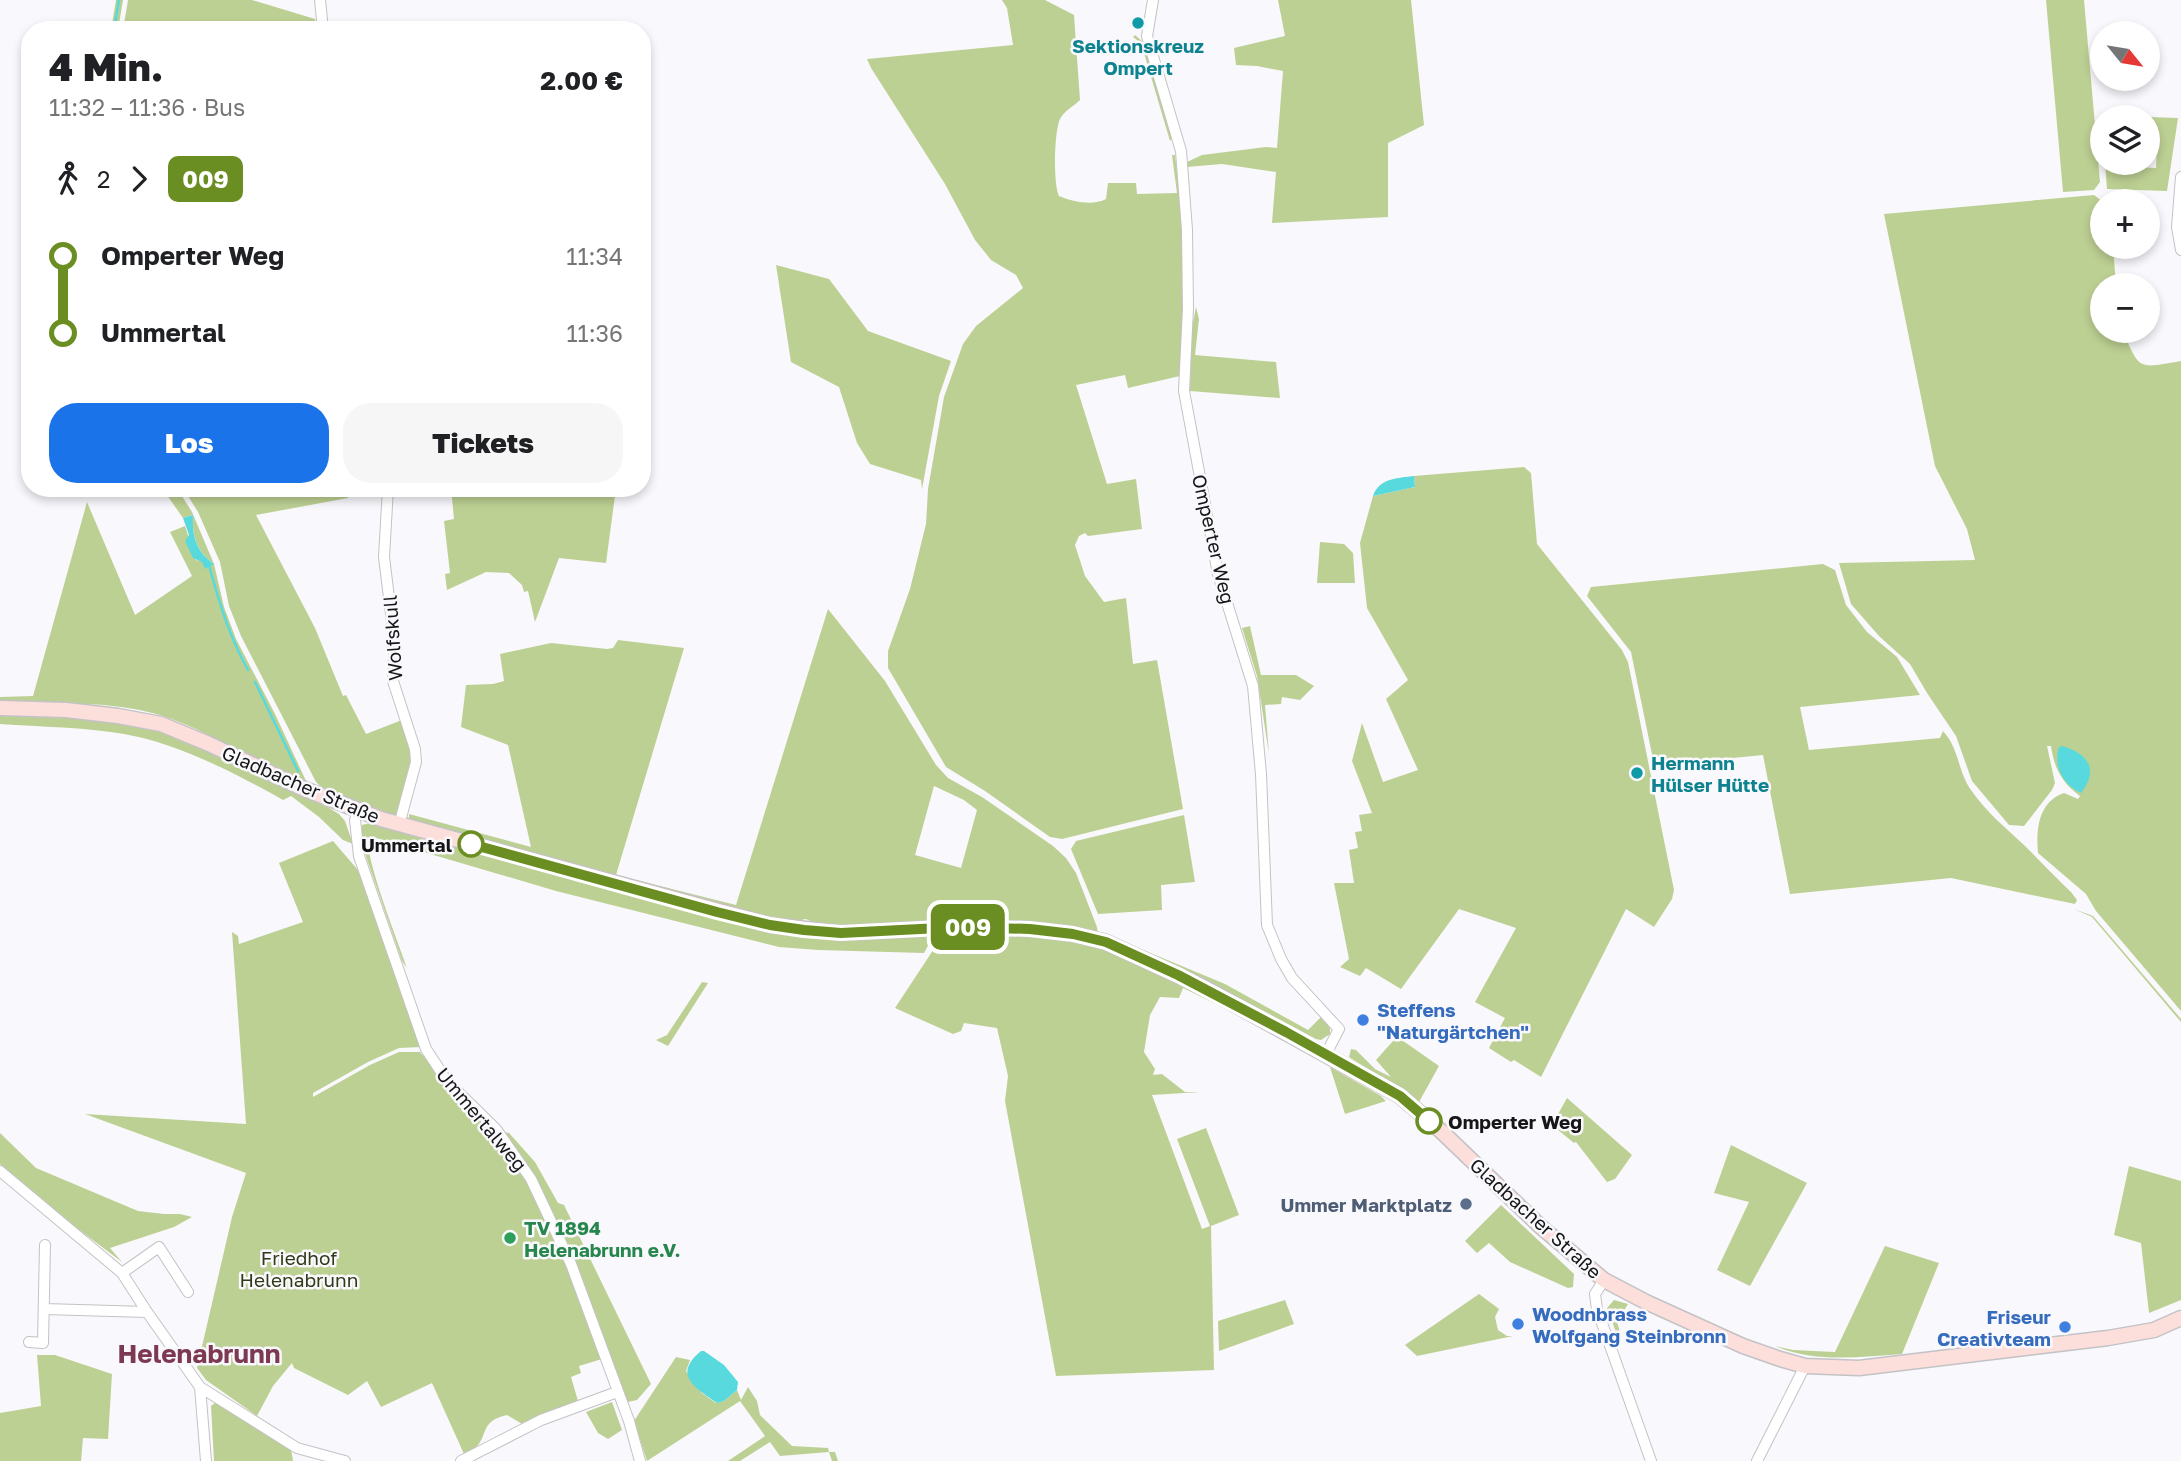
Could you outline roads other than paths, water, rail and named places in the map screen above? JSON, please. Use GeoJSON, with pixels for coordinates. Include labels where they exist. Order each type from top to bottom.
{"type":"FeatureCollection","features":[{"type":"Feature","properties":{"kind":"main road","name":"Gladbacher Straße"},"geometry":{"type":"LineString","coordinates":[[0,708],[66,710],[160,724],[302,788],[399,825],[770,925],[841,933],[960,927],[1030,929],[1095,939],[1153,962],[1203,987],[1400,1096],[1541,1227],[1604,1280],[1646,1303],[1743,1346],[1805,1366],[1859,1368],[2108,1338],[2154,1329],[2181,1318]]}},
{"type":"Feature","properties":{"kind":"street"},"geometry":{"type":"LineString","coordinates":[[320,0],[322,21]]}},
{"type":"Feature","properties":{"kind":"street","name":"Omperter Weg"},"geometry":{"type":"LineString","coordinates":[[1153,0],[1147,36],[1181,151],[1188,309],[1184,391],[1218,574],[1253,686],[1261,774],[1267,925],[1292,978],[1339,1029],[1326,1054]]}},
{"type":"Feature","properties":{"kind":"street"},"geometry":{"type":"LineString","coordinates":[[2181,177],[2177,227],[2181,250]]}},
{"type":"Feature","properties":{"kind":"street","name":"Wolfskull"},"geometry":{"type":"LineString","coordinates":[[387,497],[384,557],[395,646],[393,681],[415,749],[416,762],[399,825]]}},
{"type":"Feature","properties":{"kind":"street","name":"Ummertalweg"},"geometry":{"type":"LineString","coordinates":[[358,811],[355,820],[359,856],[426,1049],[447,1081],[496,1129],[531,1179],[565,1247],[629,1421],[640,1461]]}},
{"type":"Feature","properties":{"kind":"street"},"geometry":{"type":"LineString","coordinates":[[0,1171],[122,1273],[200,1387],[297,1448],[345,1461]]}},
{"type":"Feature","properties":{"kind":"street"},"geometry":{"type":"LineString","coordinates":[[29,1342],[43,1343],[45,1245]]}},
{"type":"Feature","properties":{"kind":"street"},"geometry":{"type":"LineString","coordinates":[[122,1273],[159,1247],[188,1292]]}},
{"type":"Feature","properties":{"kind":"street"},"geometry":{"type":"LineString","coordinates":[[1604,1280],[1595,1294],[1597,1309],[1651,1461]]}},
{"type":"Feature","properties":{"kind":"street"},"geometry":{"type":"LineString","coordinates":[[44,1309],[147,1312]]}},
{"type":"Feature","properties":{"kind":"street"},"geometry":{"type":"LineString","coordinates":[[1759,1461],[1805,1366]]}},
{"type":"Feature","properties":{"kind":"street"},"geometry":{"type":"LineString","coordinates":[[200,1387],[206,1461]]}},
{"type":"Feature","properties":{"kind":"street"},"geometry":{"type":"LineString","coordinates":[[461,1461],[541,1420],[617,1392]]}},
{"type":"Feature","properties":{"kind":"street"},"geometry":{"type":"LineString","coordinates":[[309,1461],[321,1456]]}},
{"type":"Feature","properties":{"kind":"water"},"geometry":{"type":"Polygon","coordinates":[[[1414,476],[1415,487],[1373,496],[1384,482],[1414,476]]]}},
{"type":"Feature","properties":{"kind":"water"},"geometry":{"type":"Polygon","coordinates":[[[193,515],[196,542],[203,554],[214,564],[205,569],[202,562],[193,558],[185,541],[189,535],[183,518],[193,515]]]}},
{"type":"Feature","properties":{"kind":"water"},"geometry":{"type":"Polygon","coordinates":[[[2062,746],[2078,753],[2088,763],[2090,777],[2081,793],[2069,785],[2061,774],[2057,754],[2062,746]]]}},
{"type":"Feature","properties":{"kind":"water"},"geometry":{"type":"Polygon","coordinates":[[[701,1351],[724,1365],[738,1382],[737,1390],[724,1401],[717,1403],[690,1380],[688,1367],[701,1351]]]}},
{"type":"Feature","properties":{"kind":"waterway"},"geometry":{"type":"LineString","coordinates":[[116,21],[119,0]]}},
{"type":"Feature","properties":{"kind":"waterway"},"geometry":{"type":"LineString","coordinates":[[209,565],[225,619],[248,670]]}},
{"type":"Feature","properties":{"kind":"waterway"},"geometry":{"type":"LineString","coordinates":[[255,682],[298,771]]}},
{"type":"Feature","properties":{"kind":"place","name":"Sektionskreuz Ompert"},"geometry":{"type":"Point","coordinates":[1138,23]}},
{"type":"Feature","properties":{"kind":"place","name":"Hermann Hülser Hütte"},"geometry":{"type":"Point","coordinates":[1637,773]}},
{"type":"Feature","properties":{"kind":"place","name":"Ummertal"},"geometry":{"type":"Point","coordinates":[471,844]}},
{"type":"Feature","properties":{"kind":"place","name":"Steffens \"Naturgärtchen\""},"geometry":{"type":"Point","coordinates":[1363,1020]}},
{"type":"Feature","properties":{"kind":"place","name":"Omperter Weg"},"geometry":{"type":"Point","coordinates":[1429,1121]}},
{"type":"Feature","properties":{"kind":"place","name":"Ummer Marktplatz"},"geometry":{"type":"Point","coordinates":[1466,1204]}},
{"type":"Feature","properties":{"kind":"place","name":"TV 1894 Helenabrunn e.V."},"geometry":{"type":"Point","coordinates":[510,1238]}},
{"type":"Feature","properties":{"kind":"place","name":"Woodnbrass Wolfgang Steinbronn"},"geometry":{"type":"Point","coordinates":[1518,1324]}},
{"type":"Feature","properties":{"kind":"place","name":"Friseur Creativteam"},"geometry":{"type":"Point","coordinates":[2065,1327]}},
{"type":"Feature","properties":{"kind":"district","name":"Helenabrunn"},"geometry":{"type":"Point","coordinates":[199,1353]}},
{"type":"Feature","properties":{"kind":"park label","name":"Friedhof Helenabrunn"},"geometry":{"type":"Point","coordinates":[299,1268]}}]}
